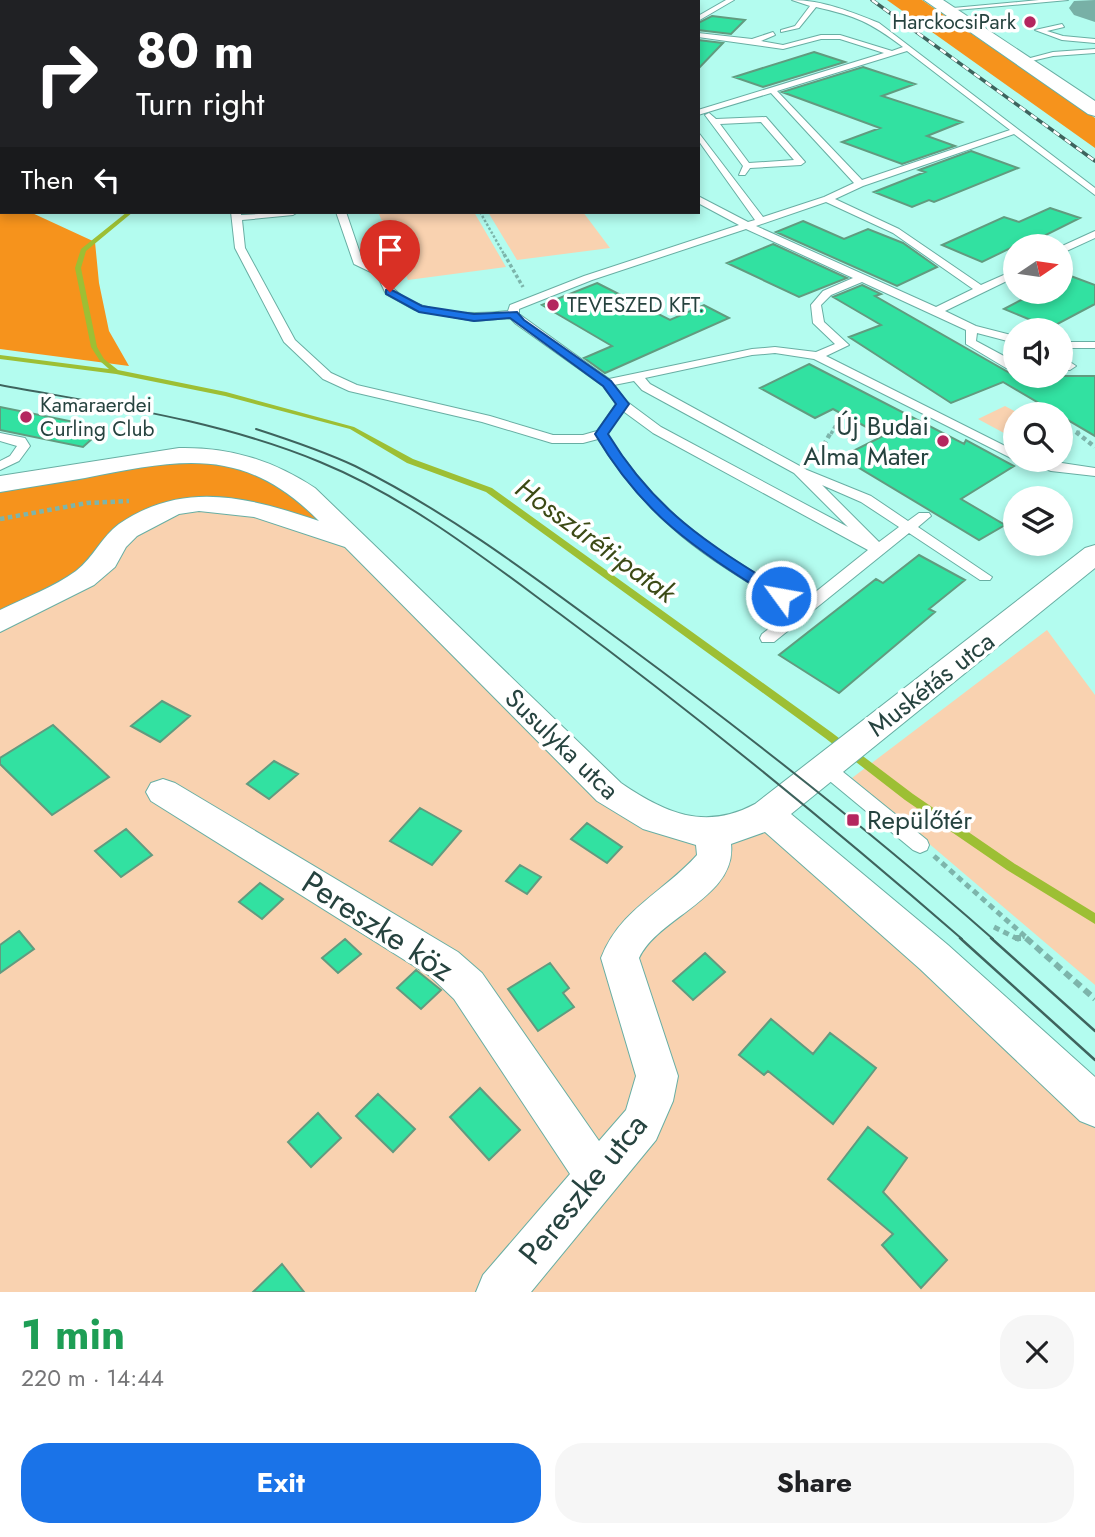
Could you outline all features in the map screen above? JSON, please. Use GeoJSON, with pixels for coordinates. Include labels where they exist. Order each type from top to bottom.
{"type":"FeatureCollection","features":[{"type":"Feature","properties":{"kind":"street"},"geometry":{"type":"LineString","coordinates":[[943,3],[1095,110]]}},
{"type":"Feature","properties":{"kind":"street","name":"Susulyka utca"},"geometry":{"type":"LineString","coordinates":[[0,484],[168,454],[206,454],[237,458],[284,477],[306,493],[608,792],[631,809],[657,821],[712,832],[742,828],[767,814]]}},
{"type":"Feature","properties":{"kind":"street"},"geometry":{"type":"LineString","coordinates":[[0,622],[84,579],[106,561],[115,543],[128,530],[172,507],[199,503],[257,509],[357,542]]}},
{"type":"Feature","properties":{"kind":"street","name":"Muskétás utca"},"geometry":{"type":"LineString","coordinates":[[767,814],[1095,554]]}},
{"type":"Feature","properties":{"kind":"street","name":"Pereszke köz"},"geometry":{"type":"LineString","coordinates":[[163,792],[444,964],[468,986],[597,1175]]}},
{"type":"Feature","properties":{"kind":"street"},"geometry":{"type":"LineString","coordinates":[[767,814],[872,902],[1028,1041],[1095,1106]]}},
{"type":"Feature","properties":{"kind":"street","name":"Pereszke utca"},"geometry":{"type":"LineString","coordinates":[[499,1292],[641,1125],[652,1101],[657,1076],[620,958],[624,945],[636,932],[685,892],[715,859],[712,832]]}},
{"type":"Feature","properties":{"kind":"lane"},"geometry":{"type":"LineString","coordinates":[[700,17],[731,0]]}},
{"type":"Feature","properties":{"kind":"lane"},"geometry":{"type":"LineString","coordinates":[[943,3],[964,8],[1065,0]]}},
{"type":"Feature","properties":{"kind":"lane"},"geometry":{"type":"LineString","coordinates":[[792,12],[797,1],[866,18],[1095,192]]}},
{"type":"Feature","properties":{"kind":"lane"},"geometry":{"type":"LineString","coordinates":[[943,3],[964,8]]}},
{"type":"Feature","properties":{"kind":"lane"},"geometry":{"type":"LineString","coordinates":[[753,41],[785,27],[797,27],[814,5]]}},
{"type":"Feature","properties":{"kind":"lane"},"geometry":{"type":"LineString","coordinates":[[1062,26],[1038,30],[1062,38],[1095,41]]}},
{"type":"Feature","properties":{"kind":"lane"},"geometry":{"type":"LineString","coordinates":[[700,35],[783,47],[821,37],[839,37],[892,53]]}},
{"type":"Feature","properties":{"kind":"lane"},"geometry":{"type":"LineString","coordinates":[[708,48],[717,38]]}},
{"type":"Feature","properties":{"kind":"lane"},"geometry":{"type":"LineString","coordinates":[[702,112],[908,48]]}},
{"type":"Feature","properties":{"kind":"lane"},"geometry":{"type":"LineString","coordinates":[[1023,61],[1053,54],[1095,51]]}},
{"type":"Feature","properties":{"kind":"lane"},"geometry":{"type":"LineString","coordinates":[[772,90],[860,184]]}},
{"type":"Feature","properties":{"kind":"lane"},"geometry":{"type":"LineString","coordinates":[[702,112],[714,122],[747,166]]}},
{"type":"Feature","properties":{"kind":"lane"},"geometry":{"type":"LineString","coordinates":[[714,122],[763,119],[801,162],[747,166]]}},
{"type":"Feature","properties":{"kind":"lane"},"geometry":{"type":"LineString","coordinates":[[878,549],[657,430],[622,404],[607,383],[520,322],[513,314],[514,307],[1015,131]]}},
{"type":"Feature","properties":{"kind":"lane"},"geometry":{"type":"LineString","coordinates":[[700,137],[761,221]]}},
{"type":"Feature","properties":{"kind":"lane"},"geometry":{"type":"LineString","coordinates":[[730,178],[742,173],[747,166]]}},
{"type":"Feature","properties":{"kind":"lane"},"geometry":{"type":"LineString","coordinates":[[827,199],[895,231],[981,290]]}},
{"type":"Feature","properties":{"kind":"lane"},"geometry":{"type":"LineString","coordinates":[[700,200],[748,226],[972,328],[1003,337]]}},
{"type":"Feature","properties":{"kind":"lane"},"geometry":{"type":"LineString","coordinates":[[255,214],[236,215],[240,248],[290,342],[327,376],[353,388],[486,419],[552,439],[583,439],[601,434],[622,404]]}},
{"type":"Feature","properties":{"kind":"lane"},"geometry":{"type":"LineString","coordinates":[[342,214],[359,264],[381,273],[390,292],[419,308],[474,318],[513,314]]}},
{"type":"Feature","properties":{"kind":"lane"},"geometry":{"type":"LineString","coordinates":[[1073,245],[1095,234]]}},
{"type":"Feature","properties":{"kind":"lane"},"geometry":{"type":"LineString","coordinates":[[817,356],[843,345],[819,323],[816,305],[827,293],[862,278]]}},
{"type":"Feature","properties":{"kind":"lane"},"geometry":{"type":"LineString","coordinates":[[937,311],[1003,279]]}},
{"type":"Feature","properties":{"kind":"lane"},"geometry":{"type":"LineString","coordinates":[[972,328],[970,342],[1003,361]]}},
{"type":"Feature","properties":{"kind":"lane"},"geometry":{"type":"LineString","coordinates":[[1073,345],[1095,345]]}},
{"type":"Feature","properties":{"kind":"lane"},"geometry":{"type":"LineString","coordinates":[[607,383],[635,375],[775,350],[817,356],[1003,450]]}},
{"type":"Feature","properties":{"kind":"lane"},"geometry":{"type":"LineString","coordinates":[[635,375],[646,387],[799,470],[866,499],[985,576]]}},
{"type":"Feature","properties":{"kind":"lane"},"geometry":{"type":"LineString","coordinates":[[601,434],[622,469],[663,515],[714,554],[803,610]]}},
{"type":"Feature","properties":{"kind":"lane"},"geometry":{"type":"LineString","coordinates":[[0,437],[20,441],[24,446],[21,453],[0,466]]}},
{"type":"Feature","properties":{"kind":"lane"},"geometry":{"type":"LineString","coordinates":[[799,470],[878,549]]}},
{"type":"Feature","properties":{"kind":"lane"},"geometry":{"type":"LineString","coordinates":[[1073,470],[1095,472]]}},
{"type":"Feature","properties":{"kind":"lane"},"geometry":{"type":"LineString","coordinates":[[768,638],[878,549],[924,516]]}},
{"type":"Feature","properties":{"kind":"lane"},"geometry":{"type":"LineString","coordinates":[[826,768],[920,845]]}},
{"type":"Feature","properties":{"kind":"path"},"geometry":{"type":"LineString","coordinates":[[482,214],[531,300]]}},
{"type":"Feature","properties":{"kind":"path"},"geometry":{"type":"LineString","coordinates":[[799,470],[822,453],[830,432],[838,421]]}},
{"type":"Feature","properties":{"kind":"path"},"geometry":{"type":"LineString","coordinates":[[1078,428],[1076,432],[1079,436],[1095,447]]}},
{"type":"Feature","properties":{"kind":"path"},"geometry":{"type":"LineString","coordinates":[[0,519],[87,503],[125,501],[172,507]]}},
{"type":"Feature","properties":{"kind":"path"},"geometry":{"type":"LineString","coordinates":[[920,845],[1095,999]]}},
{"type":"Feature","properties":{"kind":"path"},"geometry":{"type":"LineString","coordinates":[[994,927],[1018,939],[1024,936]]}},
{"type":"Feature","properties":{"kind":"shaded area"},"geometry":{"type":"Polygon","coordinates":[[[887,0],[922,0],[1095,118],[1095,148],[887,0]]]}},
{"type":"Feature","properties":{"kind":"shaded area"},"geometry":{"type":"Polygon","coordinates":[[[0,214],[34,214],[95,242],[99,283],[109,331],[129,366],[0,349],[0,214]]]}},
{"type":"Feature","properties":{"kind":"shaded area"},"geometry":{"type":"Polygon","coordinates":[[[379,214],[475,214],[506,267],[408,280],[379,214]]]}},
{"type":"Feature","properties":{"kind":"shaded area"},"geometry":{"type":"Polygon","coordinates":[[[489,214],[584,214],[610,248],[517,260],[489,214]]]}},
{"type":"Feature","properties":{"kind":"shaded area"},"geometry":{"type":"Polygon","coordinates":[[[1003,407],[1003,433],[978,419],[1003,407]]]}},
{"type":"Feature","properties":{"kind":"shaded area"},"geometry":{"type":"Polygon","coordinates":[[[213,458],[288,484],[339,538],[257,509],[172,507],[105,561],[0,622],[0,478],[213,458]]]}},
{"type":"Feature","properties":{"kind":"shaded area"},"geometry":{"type":"Polygon","coordinates":[[[172,507],[257,509],[339,538],[656,821],[767,814],[1095,1106],[1095,1292],[0,1292],[0,622],[172,507]]]}},
{"type":"Feature","properties":{"kind":"shaded area"},"geometry":{"type":"Polygon","coordinates":[[[1047,630],[1095,695],[1095,985],[852,778],[1047,630]]]}},
{"type":"Feature","properties":{"kind":"building"},"geometry":{"type":"Polygon","coordinates":[[[712,16],[745,20],[731,34],[700,30],[700,22],[712,16]]]}},
{"type":"Feature","properties":{"kind":"building"},"geometry":{"type":"Polygon","coordinates":[[[700,40],[723,43],[700,67],[700,40]]]}},
{"type":"Feature","properties":{"kind":"building"},"geometry":{"type":"Polygon","coordinates":[[[814,52],[845,62],[763,87],[734,77],[814,52]]]}},
{"type":"Feature","properties":{"kind":"building"},"geometry":{"type":"Polygon","coordinates":[[[863,67],[915,84],[882,96],[962,122],[927,136],[955,146],[902,164],[842,142],[880,128],[782,92],[863,67]]]}},
{"type":"Feature","properties":{"kind":"building"},"geometry":{"type":"Polygon","coordinates":[[[971,151],[1018,168],[934,202],[929,200],[912,207],[874,192],[925,172],[919,170],[971,151]]]}},
{"type":"Feature","properties":{"kind":"building"},"geometry":{"type":"Polygon","coordinates":[[[1050,208],[1080,218],[1048,234],[1003,234],[1003,252],[982,262],[942,245],[1004,217],[1019,222],[1050,208]]]}},
{"type":"Feature","properties":{"kind":"building"},"geometry":{"type":"Polygon","coordinates":[[[803,221],[844,239],[868,229],[903,243],[937,267],[897,286],[776,232],[803,221]]]}},
{"type":"Feature","properties":{"kind":"building"},"geometry":{"type":"Polygon","coordinates":[[[773,244],[847,278],[799,297],[727,263],[773,244]]]}},
{"type":"Feature","properties":{"kind":"building"},"geometry":{"type":"Polygon","coordinates":[[[1073,277],[1095,285],[1095,304],[1069,318],[1026,318],[1004,309],[1013,304],[1073,304],[1073,277]]]}},
{"type":"Feature","properties":{"kind":"building"},"geometry":{"type":"Polygon","coordinates":[[[597,283],[670,320],[704,305],[729,318],[605,373],[584,358],[612,346],[542,305],[597,283]]]}},
{"type":"Feature","properties":{"kind":"building"},"geometry":{"type":"Polygon","coordinates":[[[862,285],[881,294],[875,296],[1003,369],[1003,382],[951,403],[849,337],[881,325],[833,297],[862,285]]]}},
{"type":"Feature","properties":{"kind":"building"},"geometry":{"type":"Polygon","coordinates":[[[809,364],[964,444],[966,440],[1003,460],[1004,472],[961,499],[1003,526],[979,540],[841,457],[883,436],[833,409],[815,418],[760,388],[809,364]]]}},
{"type":"Feature","properties":{"kind":"building"},"geometry":{"type":"Polygon","coordinates":[[[1073,376],[1095,376],[1095,436],[1073,423],[1073,402],[1037,402],[1013,388],[1073,388],[1073,376]]]}},
{"type":"Feature","properties":{"kind":"building","name":"Kamaraerdei Curling Club"},"geometry":{"type":"Polygon","coordinates":[[[0,407],[104,428],[83,447],[0,430],[0,407]]]}},
{"type":"Feature","properties":{"kind":"building"},"geometry":{"type":"Polygon","coordinates":[[[919,555],[965,580],[929,609],[935,612],[839,693],[779,655],[876,579],[883,583],[919,555]]]}},
{"type":"Feature","properties":{"kind":"building"},"geometry":{"type":"Polygon","coordinates":[[[162,701],[190,716],[160,742],[131,726],[162,701]]]}},
{"type":"Feature","properties":{"kind":"building"},"geometry":{"type":"Polygon","coordinates":[[[53,725],[109,777],[52,815],[0,764],[0,758],[53,725]]]}},
{"type":"Feature","properties":{"kind":"building"},"geometry":{"type":"Polygon","coordinates":[[[274,761],[298,774],[269,799],[247,784],[274,761]]]}},
{"type":"Feature","properties":{"kind":"building"},"geometry":{"type":"Polygon","coordinates":[[[420,808],[461,831],[432,865],[390,841],[420,808]]]}},
{"type":"Feature","properties":{"kind":"building"},"geometry":{"type":"Polygon","coordinates":[[[587,823],[622,847],[607,863],[571,839],[587,823]]]}},
{"type":"Feature","properties":{"kind":"building"},"geometry":{"type":"Polygon","coordinates":[[[126,829],[152,855],[121,877],[95,851],[126,829]]]}},
{"type":"Feature","properties":{"kind":"building"},"geometry":{"type":"Polygon","coordinates":[[[520,865],[541,877],[527,894],[506,881],[520,865]]]}},
{"type":"Feature","properties":{"kind":"building"},"geometry":{"type":"Polygon","coordinates":[[[260,883],[283,899],[262,919],[239,902],[260,883]]]}},
{"type":"Feature","properties":{"kind":"building"},"geometry":{"type":"Polygon","coordinates":[[[19,931],[34,949],[0,973],[0,945],[19,931]]]}},
{"type":"Feature","properties":{"kind":"building"},"geometry":{"type":"Polygon","coordinates":[[[345,939],[361,954],[338,973],[322,958],[345,939]]]}},
{"type":"Feature","properties":{"kind":"building"},"geometry":{"type":"Polygon","coordinates":[[[705,953],[725,972],[693,1000],[673,981],[705,953]]]}},
{"type":"Feature","properties":{"kind":"building"},"geometry":{"type":"Polygon","coordinates":[[[550,963],[569,988],[563,993],[574,1007],[538,1031],[508,989],[550,963]]]}},
{"type":"Feature","properties":{"kind":"building"},"geometry":{"type":"Polygon","coordinates":[[[416,970],[441,990],[421,1009],[397,988],[416,970]]]}},
{"type":"Feature","properties":{"kind":"building"},"geometry":{"type":"Polygon","coordinates":[[[771,1019],[813,1054],[830,1033],[876,1068],[833,1124],[768,1071],[764,1075],[739,1055],[771,1019]]]}},
{"type":"Feature","properties":{"kind":"building"},"geometry":{"type":"Polygon","coordinates":[[[480,1088],[520,1130],[489,1160],[450,1117],[480,1088]]]}},
{"type":"Feature","properties":{"kind":"building"},"geometry":{"type":"Polygon","coordinates":[[[378,1094],[415,1129],[393,1152],[356,1116],[378,1094]]]}},
{"type":"Feature","properties":{"kind":"building"},"geometry":{"type":"Polygon","coordinates":[[[318,1113],[341,1138],[311,1167],[288,1142],[318,1113]]]}},
{"type":"Feature","properties":{"kind":"building"},"geometry":{"type":"Polygon","coordinates":[[[868,1127],[907,1158],[883,1192],[947,1260],[921,1288],[882,1245],[893,1234],[828,1179],[868,1127]]]}},
{"type":"Feature","properties":{"kind":"building"},"geometry":{"type":"Polygon","coordinates":[[[282,1264],[304,1292],[253,1292],[282,1264]]]}},
{"type":"Feature","properties":{"kind":"waterway"},"geometry":{"type":"LineString","coordinates":[[116,372],[102,360],[94,347],[78,268],[83,250],[128,214]]}},
{"type":"Feature","properties":{"kind":"waterway","name":"Hosszúréti-patak"},"geometry":{"type":"LineString","coordinates":[[0,357],[116,372]]}},
{"type":"Feature","properties":{"kind":"waterway","name":"Hosszúréti-patak"},"geometry":{"type":"LineString","coordinates":[[116,372],[226,394],[352,428],[410,461],[489,490],[828,735],[909,797],[1011,867],[1095,919]]}},
{"type":"Feature","properties":{"kind":"taxiway"},"geometry":{"type":"LineString","coordinates":[[1095,7],[1085,8],[1095,13]]}},
{"type":"Feature","properties":{"kind":"tram line"},"geometry":{"type":"LineString","coordinates":[[0,385],[203,424],[282,447],[384,493],[474,551],[663,692],[864,855],[962,939]]}},
{"type":"Feature","properties":{"kind":"tram line"},"geometry":{"type":"LineString","coordinates":[[256,429],[355,466],[426,505],[494,549],[766,751],[858,824],[993,939]]}},
{"type":"Feature","properties":{"kind":"tram line"},"geometry":{"type":"LineString","coordinates":[[960,938],[1095,1060]]}},
{"type":"Feature","properties":{"kind":"tram line"},"geometry":{"type":"LineString","coordinates":[[991,938],[1095,1031]]}},
{"type":"Feature","properties":{"kind":"railway"},"geometry":{"type":"LineString","coordinates":[[872,0],[1095,161]]}},
{"type":"Feature","properties":{"kind":"place","name":"HarckocsiPark"},"geometry":{"type":"Point","coordinates":[1030,22]}},
{"type":"Feature","properties":{"kind":"place","name":"TEVESZED KFT."},"geometry":{"type":"Point","coordinates":[553,305]}},
{"type":"Feature","properties":{"kind":"place","name":"Kamaraerdei Curling Club"},"geometry":{"type":"Point","coordinates":[26,417]}},
{"type":"Feature","properties":{"kind":"place","name":"Új Budai Alma Mater"},"geometry":{"type":"Point","coordinates":[943,441]}},
{"type":"Feature","properties":{"kind":"place","name":"Repülőtér"},"geometry":{"type":"Point","coordinates":[853,820]}},
{"type":"Feature","properties":{"kind":"route"},"geometry":{"type":"LineString","coordinates":[[390,292],[419,308],[474,318],[513,314],[520,322],[607,383],[622,404],[601,434],[622,469],[663,515],[714,554],[781,596]]}}]}
